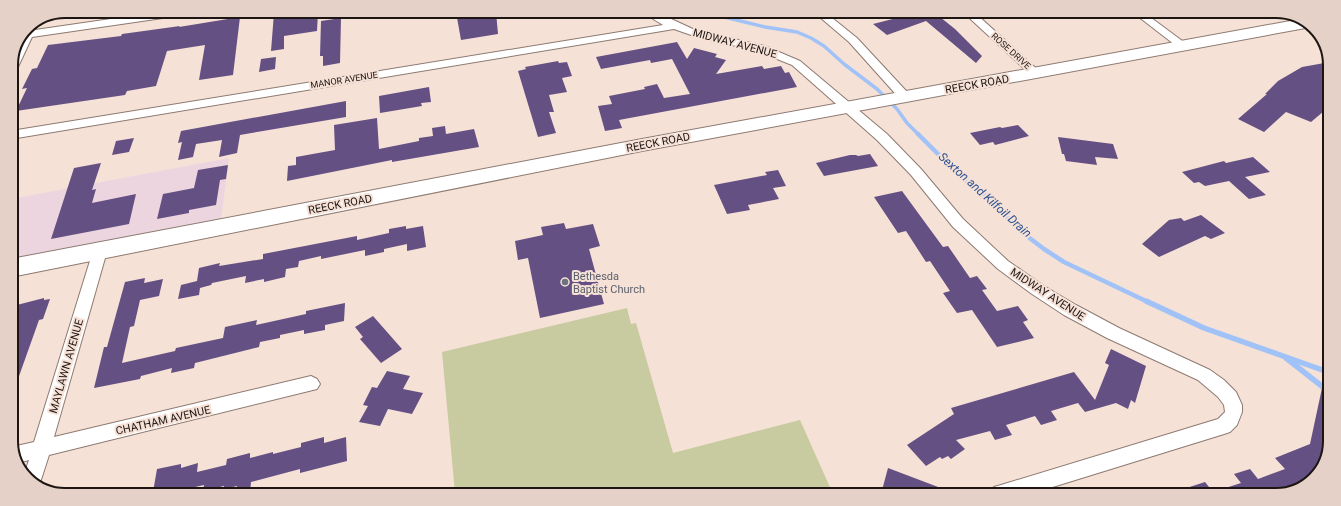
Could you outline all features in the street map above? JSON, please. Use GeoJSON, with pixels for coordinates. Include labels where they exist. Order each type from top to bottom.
{"type":"FeatureCollection","features":[{"type":"Feature","properties":{"kind":"street"},"geometry":{"type":"LineString","coordinates":[[34,30],[133,18]]}},
{"type":"Feature","properties":{"kind":"street","name":"MIDWAY AVENUE"},"geometry":{"type":"LineString","coordinates":[[659,18],[697,34],[770,52],[785,57],[796,63],[897,151],[958,223],[1003,265],[1038,290],[1070,310],[1113,333],[1204,375],[1218,384],[1228,395],[1233,405],[1234,414],[1230,421],[1224,426],[1021,488]]}},
{"type":"Feature","properties":{"kind":"street"},"geometry":{"type":"LineString","coordinates":[[826,18],[853,40],[902,97]]}},
{"type":"Feature","properties":{"kind":"street","name":"ROSE DRIVE"},"geometry":{"type":"LineString","coordinates":[[975,18],[1036,73]]}},
{"type":"Feature","properties":{"kind":"street"},"geometry":{"type":"LineString","coordinates":[[1145,18],[1183,46]]}},
{"type":"Feature","properties":{"kind":"street","name":"REECK ROAD"},"geometry":{"type":"LineString","coordinates":[[18,267],[635,146],[1299,24]]}},
{"type":"Feature","properties":{"kind":"street","name":"MANOR AVENUE"},"geometry":{"type":"LineString","coordinates":[[18,134],[676,26]]}},
{"type":"Feature","properties":{"kind":"street","name":"MAYLAWN AVENUE"},"geometry":{"type":"LineString","coordinates":[[34,476],[100,250]]}},
{"type":"Feature","properties":{"kind":"street","name":"CHATHAM AVENUE"},"geometry":{"type":"LineString","coordinates":[[20,454],[311,384]]}},
{"type":"Feature","properties":{"kind":"shaded area"},"geometry":{"type":"Polygon","coordinates":[[[229,158],[220,227],[18,267],[18,198],[229,158]]]}},
{"type":"Feature","properties":{"kind":"green space"},"geometry":{"type":"Polygon","coordinates":[[[627,308],[631,324],[636,323],[673,453],[800,420],[830,488],[455,488],[442,352],[627,308]]]}},
{"type":"Feature","properties":{"kind":"building"},"geometry":{"type":"Polygon","coordinates":[[[240,18],[233,75],[199,80],[205,45],[167,51],[156,86],[127,91],[125,95],[18,111],[18,107],[27,88],[22,89],[32,69],[37,68],[48,45],[121,36],[122,34],[180,26],[179,27],[240,18]]]}},
{"type":"Feature","properties":{"kind":"building"},"geometry":{"type":"Polygon","coordinates":[[[274,18],[318,18],[317,31],[284,36],[284,49],[271,51],[274,18]]]}},
{"type":"Feature","properties":{"kind":"building"},"geometry":{"type":"Polygon","coordinates":[[[341,18],[340,63],[323,66],[323,56],[320,56],[321,21],[341,18]]]}},
{"type":"Feature","properties":{"kind":"building"},"geometry":{"type":"Polygon","coordinates":[[[457,18],[497,18],[498,34],[461,40],[457,18]]]}},
{"type":"Feature","properties":{"kind":"building"},"geometry":{"type":"Polygon","coordinates":[[[896,18],[941,18],[955,29],[982,56],[976,63],[926,21],[887,35],[873,24],[896,18]]]}},
{"type":"Feature","properties":{"kind":"building"},"geometry":{"type":"Polygon","coordinates":[[[677,42],[687,59],[694,48],[717,54],[715,57],[726,60],[716,74],[762,66],[764,69],[781,66],[785,73],[789,72],[797,87],[619,120],[622,128],[605,131],[598,106],[612,104],[609,96],[645,89],[644,87],[657,84],[664,98],[690,94],[672,59],[651,63],[650,60],[601,69],[596,57],[677,42]]]}},
{"type":"Feature","properties":{"kind":"building"},"geometry":{"type":"Polygon","coordinates":[[[276,57],[275,69],[259,72],[261,59],[276,57]]]}},
{"type":"Feature","properties":{"kind":"building"},"geometry":{"type":"Polygon","coordinates":[[[558,61],[559,63],[567,62],[572,76],[562,78],[567,92],[549,95],[554,112],[549,112],[556,133],[538,137],[518,71],[526,69],[525,67],[558,61]]]}},
{"type":"Feature","properties":{"kind":"building"},"geometry":{"type":"Polygon","coordinates":[[[1323,63],[1323,112],[1311,122],[1286,112],[1264,132],[1238,119],[1267,94],[1265,94],[1278,81],[1302,67],[1323,63]]]}},
{"type":"Feature","properties":{"kind":"building"},"geometry":{"type":"Polygon","coordinates":[[[429,87],[431,102],[421,103],[422,106],[380,113],[379,96],[429,87]]]}},
{"type":"Feature","properties":{"kind":"building"},"geometry":{"type":"Polygon","coordinates":[[[346,101],[346,117],[240,135],[237,153],[219,157],[222,140],[196,144],[193,157],[178,160],[182,142],[178,143],[181,131],[346,101]]]}},
{"type":"Feature","properties":{"kind":"building"},"geometry":{"type":"Polygon","coordinates":[[[377,118],[379,149],[419,141],[419,138],[433,136],[432,128],[445,126],[446,134],[474,129],[479,147],[392,162],[392,160],[287,181],[288,166],[296,165],[296,157],[335,150],[334,125],[377,118]]]}},
{"type":"Feature","properties":{"kind":"building"},"geometry":{"type":"Polygon","coordinates":[[[1018,125],[1029,136],[995,145],[993,142],[980,145],[970,133],[1000,127],[1002,128],[1018,125]]]}},
{"type":"Feature","properties":{"kind":"building"},"geometry":{"type":"Polygon","coordinates":[[[1058,137],[1113,144],[1118,159],[1095,157],[1097,165],[1066,161],[1064,154],[1062,154],[1058,137]]]}},
{"type":"Feature","properties":{"kind":"building"},"geometry":{"type":"Polygon","coordinates":[[[134,138],[129,152],[112,155],[116,141],[134,138]]]}},
{"type":"Feature","properties":{"kind":"building"},"geometry":{"type":"Polygon","coordinates":[[[870,154],[878,166],[824,176],[816,163],[850,155],[858,156],[870,154]]]}},
{"type":"Feature","properties":{"kind":"building"},"geometry":{"type":"Polygon","coordinates":[[[1253,157],[1270,172],[1245,177],[1266,195],[1249,199],[1229,181],[1205,186],[1199,182],[1194,183],[1182,172],[1224,161],[1226,163],[1253,157]]]}},
{"type":"Feature","properties":{"kind":"building"},"geometry":{"type":"Polygon","coordinates":[[[101,163],[92,190],[96,189],[92,203],[136,194],[129,224],[51,239],[74,168],[101,163]]]}},
{"type":"Feature","properties":{"kind":"building"},"geometry":{"type":"Polygon","coordinates":[[[228,165],[226,179],[220,180],[216,205],[189,210],[189,213],[157,219],[163,194],[194,188],[198,170],[228,165]]]}},
{"type":"Feature","properties":{"kind":"building"},"geometry":{"type":"Polygon","coordinates":[[[778,170],[786,186],[773,188],[779,199],[748,205],[750,210],[727,214],[714,185],[767,175],[765,172],[778,170]]]}},
{"type":"Feature","properties":{"kind":"building"},"geometry":{"type":"Polygon","coordinates":[[[902,191],[943,247],[948,246],[970,278],[977,276],[987,289],[982,290],[997,311],[1018,306],[1028,320],[1023,322],[1034,338],[997,347],[972,310],[957,313],[943,293],[950,291],[930,261],[926,262],[906,231],[898,233],[874,197],[902,191]]]}},
{"type":"Feature","properties":{"kind":"building"},"geometry":{"type":"Polygon","coordinates":[[[1201,215],[1225,233],[1211,239],[1205,236],[1159,257],[1142,244],[1169,220],[1181,218],[1184,221],[1201,215]]]}},
{"type":"Feature","properties":{"kind":"building","name":"Bethesda Baptist Church"},"geometry":{"type":"Polygon","coordinates":[[[564,223],[566,229],[593,224],[600,246],[589,249],[604,304],[540,318],[528,258],[518,260],[515,241],[543,235],[541,227],[564,223]]]}},
{"type":"Feature","properties":{"kind":"building"},"geometry":{"type":"Polygon","coordinates":[[[406,226],[406,229],[423,226],[426,247],[407,251],[407,244],[384,249],[384,252],[365,256],[365,250],[321,259],[321,256],[299,261],[298,267],[286,269],[285,277],[264,282],[264,279],[245,283],[246,276],[212,283],[211,285],[200,288],[199,295],[178,299],[181,285],[197,281],[199,268],[220,263],[219,266],[263,259],[263,254],[357,236],[357,240],[389,233],[389,229],[406,226]]]}},
{"type":"Feature","properties":{"kind":"building"},"geometry":{"type":"Polygon","coordinates":[[[145,278],[144,283],[163,279],[159,296],[140,300],[134,326],[130,327],[122,363],[175,351],[176,348],[223,338],[225,327],[257,320],[256,325],[306,314],[306,311],[345,303],[344,321],[325,325],[325,330],[304,334],[304,330],[280,335],[280,338],[260,342],[259,347],[195,363],[194,368],[171,373],[172,368],[141,376],[140,379],[94,388],[104,347],[107,347],[125,282],[145,278]]]}},
{"type":"Feature","properties":{"kind":"building"},"geometry":{"type":"Polygon","coordinates":[[[44,298],[44,300],[50,299],[43,319],[39,320],[18,379],[18,322],[18,305],[44,298]]]}},
{"type":"Feature","properties":{"kind":"building"},"geometry":{"type":"Polygon","coordinates":[[[373,316],[402,349],[381,363],[360,339],[363,337],[355,327],[373,316]]]}},
{"type":"Feature","properties":{"kind":"building"},"geometry":{"type":"Polygon","coordinates":[[[1111,349],[1146,366],[1135,403],[1131,400],[1128,409],[1116,403],[1085,412],[1078,403],[1051,411],[1057,420],[1041,425],[1035,416],[1006,425],[1012,435],[995,440],[990,431],[956,440],[965,449],[951,459],[948,456],[942,459],[940,457],[926,466],[907,445],[954,414],[951,408],[1074,372],[1095,400],[1109,365],[1105,363],[1111,349]]]}},
{"type":"Feature","properties":{"kind":"building"},"geometry":{"type":"Polygon","coordinates":[[[387,371],[410,376],[403,389],[423,393],[412,414],[388,409],[380,426],[359,422],[368,406],[363,405],[372,387],[377,388],[387,371]]]}},
{"type":"Feature","properties":{"kind":"building"},"geometry":{"type":"Polygon","coordinates":[[[1323,388],[1323,447],[1321,456],[1313,470],[1302,480],[1291,486],[1276,488],[1225,488],[1241,483],[1234,474],[1250,469],[1258,479],[1285,469],[1275,458],[1310,444],[1323,388]]]}},
{"type":"Feature","properties":{"kind":"building"},"geometry":{"type":"Polygon","coordinates":[[[324,437],[324,443],[346,437],[347,461],[300,473],[300,469],[251,482],[250,488],[237,488],[237,486],[224,488],[224,486],[204,488],[204,485],[191,488],[154,488],[157,469],[181,464],[181,468],[198,463],[197,472],[226,465],[227,459],[250,453],[250,458],[273,452],[273,454],[301,447],[301,443],[324,437]]]}},
{"type":"Feature","properties":{"kind":"building"},"geometry":{"type":"Polygon","coordinates":[[[888,468],[941,488],[883,488],[888,468]]]}},
{"type":"Feature","properties":{"kind":"building"},"geometry":{"type":"Polygon","coordinates":[[[1205,482],[1210,488],[1186,488],[1205,482]]]}},
{"type":"Feature","properties":{"kind":"waterway","name":"Sexton and Kilfoil Drain"},"geometry":{"type":"LineString","coordinates":[[728,18],[765,27],[797,32],[824,46],[844,64],[877,89],[897,109],[907,123],[961,177],[990,199],[1019,230],[1064,262],[1148,302]]}},
{"type":"Feature","properties":{"kind":"waterway","name":"Sexton and Kilfoil Drain"},"geometry":{"type":"LineString","coordinates":[[1146,301],[1204,328],[1323,370]]}},
{"type":"Feature","properties":{"kind":"waterway"},"geometry":{"type":"LineString","coordinates":[[1286,358],[1323,387]]}},
{"type":"Feature","properties":{"kind":"place","name":"Bethesda Baptist Church"},"geometry":{"type":"Point","coordinates":[565,282]}}]}
